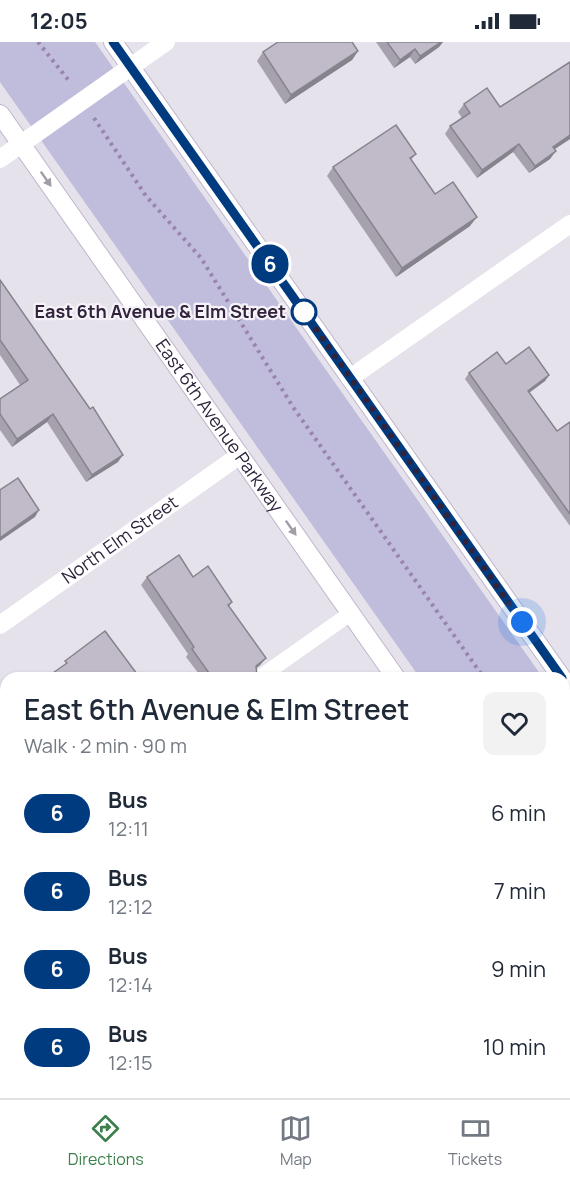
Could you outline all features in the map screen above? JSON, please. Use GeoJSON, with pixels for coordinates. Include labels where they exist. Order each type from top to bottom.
{"type":"FeatureCollection","features":[{"type":"Feature","properties":{"kind":"main road"},"geometry":{"type":"LineString","coordinates":[[113,42],[557,672]]}},
{"type":"Feature","properties":{"kind":"main road"},"geometry":{"type":"LineString","coordinates":[[0,159],[166,42]]}},
{"type":"Feature","properties":{"kind":"main road","name":"East 6th Avenue Parkway"},"geometry":{"type":"LineString","coordinates":[[0,114],[392,672]]}},
{"type":"Feature","properties":{"kind":"main road"},"geometry":{"type":"LineString","coordinates":[[350,378],[570,224]]}},
{"type":"Feature","properties":{"kind":"main road","name":"North Elm Street"},"geometry":{"type":"LineString","coordinates":[[0,625],[240,455]]}},
{"type":"Feature","properties":{"kind":"lane"},"geometry":{"type":"LineString","coordinates":[[267,672],[351,613]]}},
{"type":"Feature","properties":{"kind":"path"},"geometry":{"type":"LineString","coordinates":[[38,42],[83,100],[146,196],[201,258],[293,408],[480,672]]}},
{"type":"Feature","properties":{"kind":"shaded area"},"geometry":{"type":"Polygon","coordinates":[[[0,42],[95,42],[539,672],[416,672],[0,82],[0,42]]]}},
{"type":"Feature","properties":{"kind":"building"},"geometry":{"type":"Polygon","coordinates":[[[278,42],[352,42],[358,51],[291,95],[263,52],[278,42]]]}},
{"type":"Feature","properties":{"kind":"building"},"geometry":{"type":"Polygon","coordinates":[[[387,42],[441,42],[420,56],[415,49],[400,60],[387,42]]]}},
{"type":"Feature","properties":{"kind":"building"},"geometry":{"type":"Polygon","coordinates":[[[570,62],[570,135],[553,147],[556,151],[535,166],[519,144],[482,170],[450,126],[470,113],[464,104],[487,88],[500,107],[570,62]]]}},
{"type":"Feature","properties":{"kind":"building"},"geometry":{"type":"Polygon","coordinates":[[[396,125],[416,154],[410,158],[435,194],[453,182],[477,217],[402,268],[333,167],[396,125]]]}},
{"type":"Feature","properties":{"kind":"building"},"geometry":{"type":"Polygon","coordinates":[[[0,280],[90,409],[93,407],[123,455],[92,475],[53,414],[17,439],[0,414],[0,399],[28,380],[0,340],[0,280]]]}},
{"type":"Feature","properties":{"kind":"building"},"geometry":{"type":"Polygon","coordinates":[[[529,347],[549,375],[528,391],[557,431],[570,422],[570,514],[469,373],[497,352],[506,364],[529,347]]]}},
{"type":"Feature","properties":{"kind":"building"},"geometry":{"type":"Polygon","coordinates":[[[18,478],[39,510],[0,538],[0,490],[18,478]]]}},
{"type":"Feature","properties":{"kind":"building"},"geometry":{"type":"Polygon","coordinates":[[[179,555],[193,577],[208,566],[232,602],[228,605],[266,658],[256,666],[257,672],[208,672],[147,577],[179,555]]]}},
{"type":"Feature","properties":{"kind":"building"},"geometry":{"type":"Polygon","coordinates":[[[105,631],[136,672],[54,672],[67,663],[65,661],[105,631]]]}},
{"type":"Feature","properties":{"kind":"bus line","name":"6"},"geometry":{"type":"LineString","coordinates":[[113,42],[558,672]]}},
{"type":"Feature","properties":{"kind":"place","name":"East 6th Avenue & Elm Street"},"geometry":{"type":"Point","coordinates":[304,312]}},
{"type":"Feature","properties":{"kind":"route"},"geometry":{"type":"LineString","coordinates":[[304,312],[522,622]]}}]}
